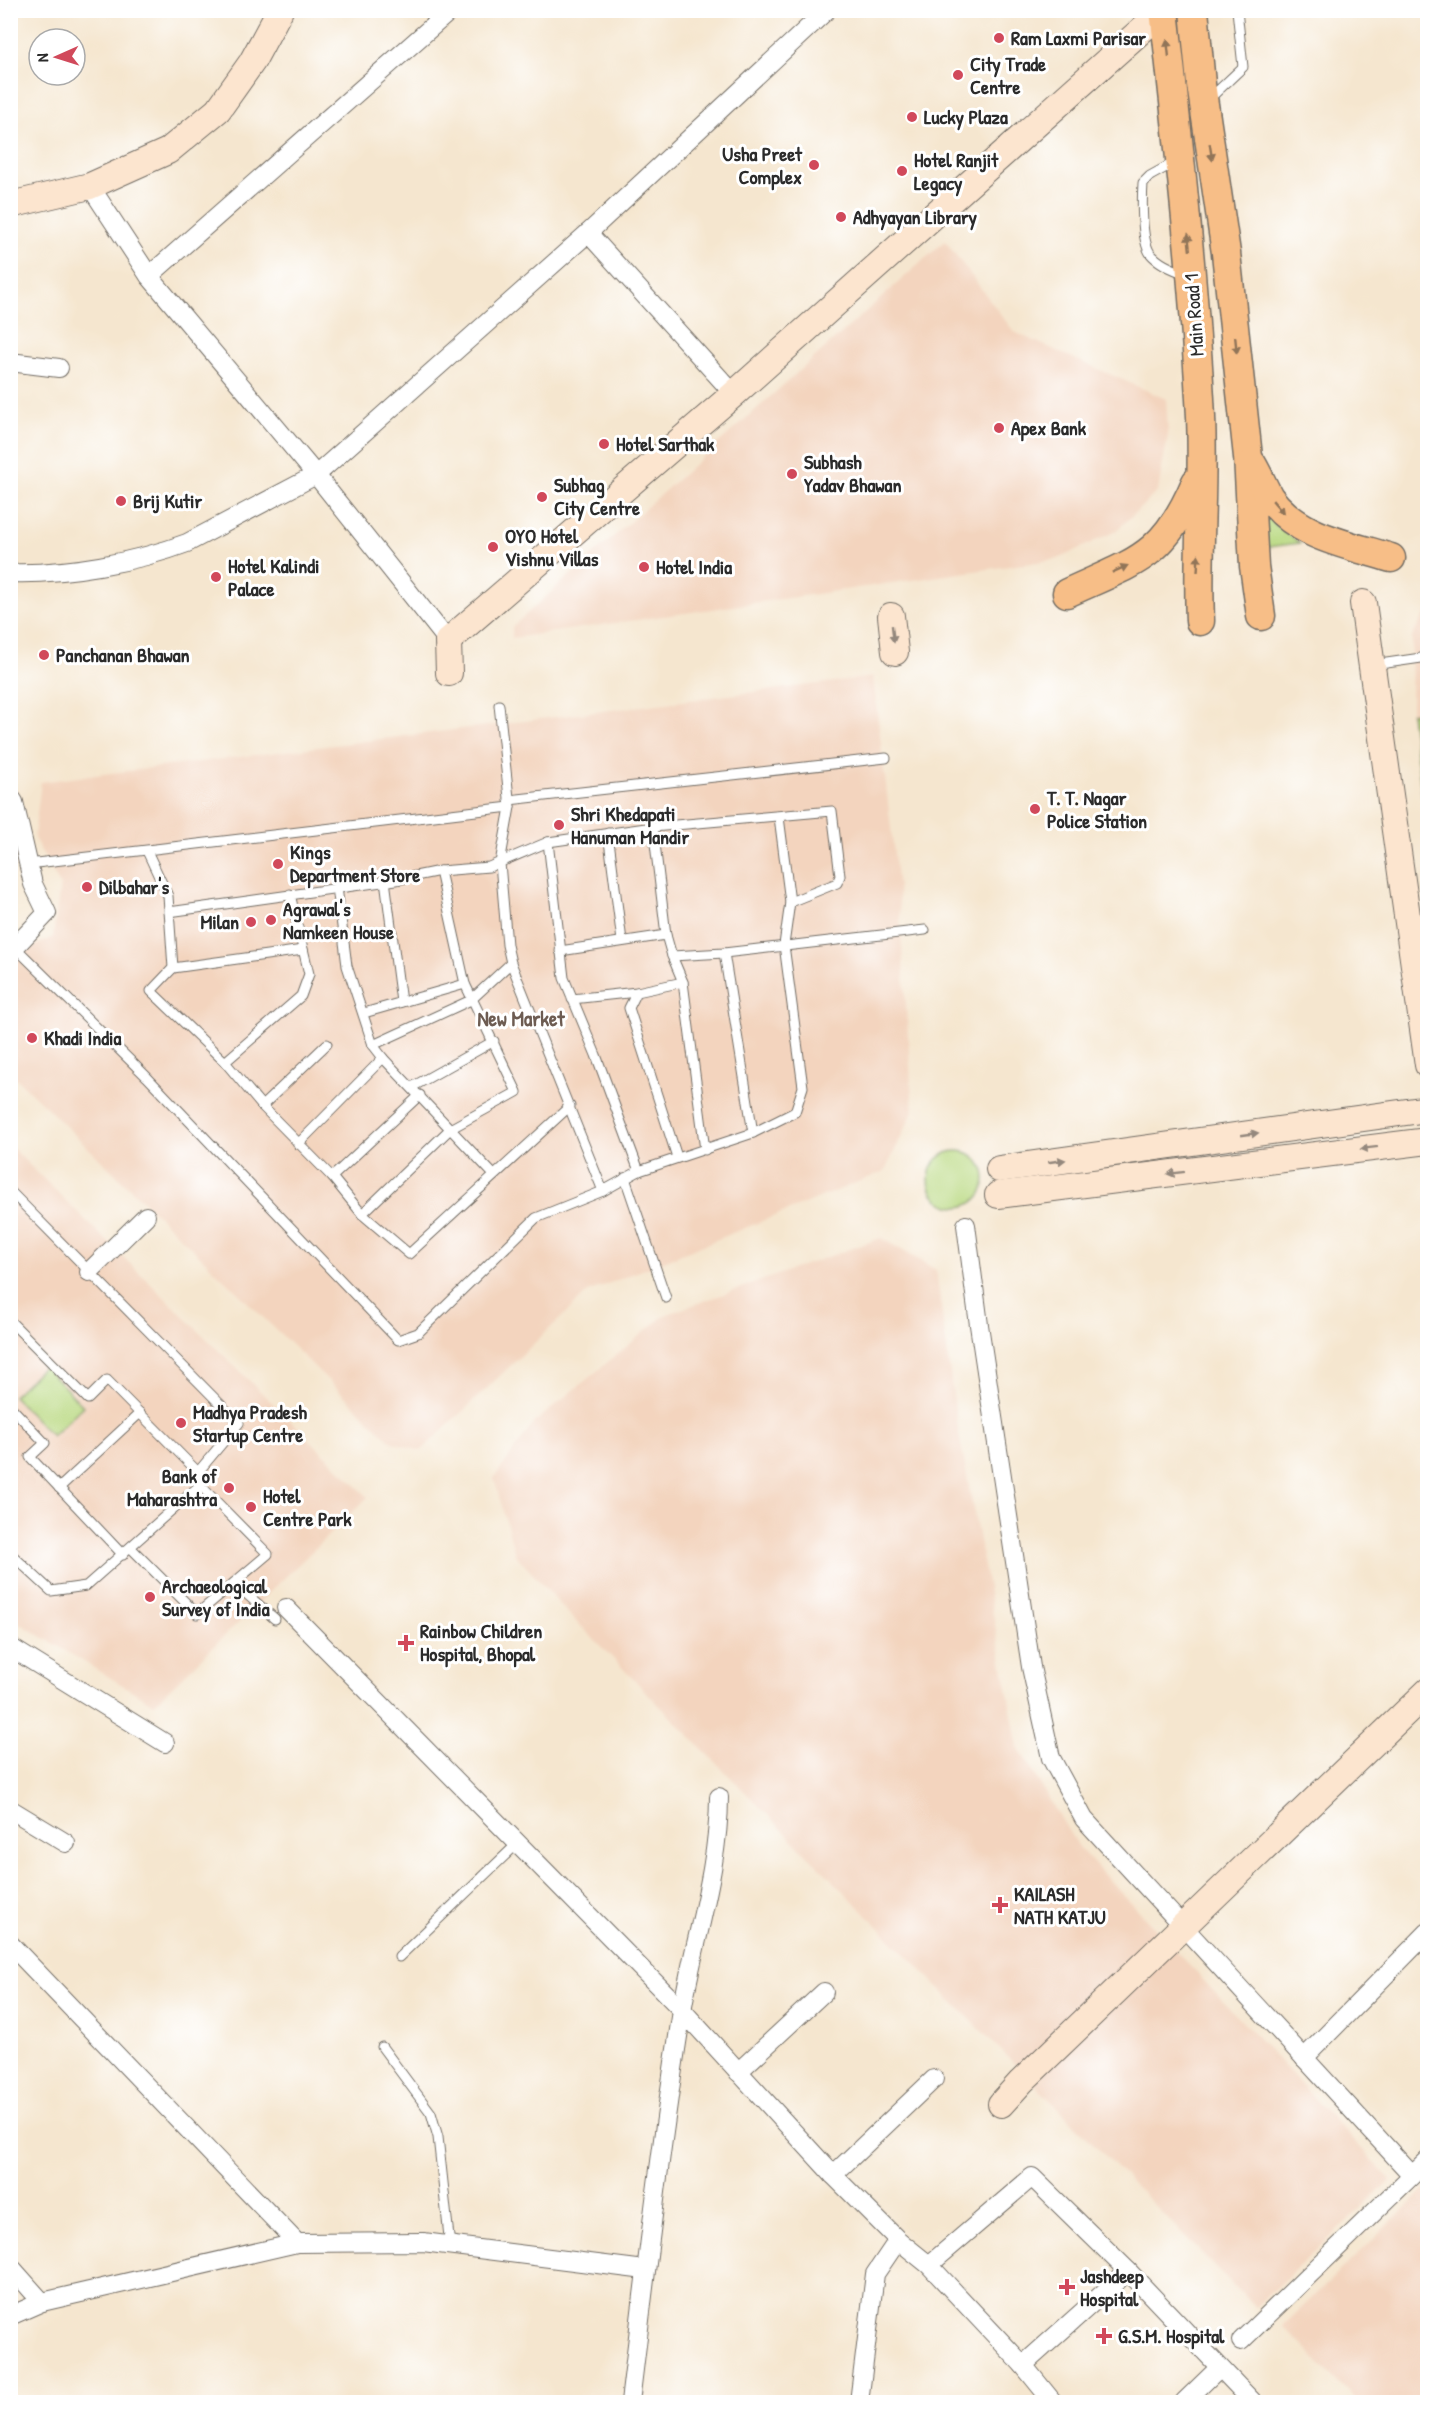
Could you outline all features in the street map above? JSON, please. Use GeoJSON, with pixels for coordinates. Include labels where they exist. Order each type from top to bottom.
{"type":"FeatureCollection","features":[{"type":"Feature","properties":{"kind":"main road","name":"Main Road 1"},"geometry":{"type":"LineString","coordinates":[[1164,10],[1192,276],[1201,419],[1202,469],[1198,574],[1200,621]]}},
{"type":"Feature","properties":{"kind":"main road","name":"Main Road 1"},"geometry":{"type":"LineString","coordinates":[[1194,10],[1204,103],[1226,253],[1248,457],[1254,567],[1261,616]]}},
{"type":"Feature","properties":{"kind":"main road"},"geometry":{"type":"LineString","coordinates":[[1248,457],[1269,497],[1287,517],[1309,532],[1391,558]]}},
{"type":"Feature","properties":{"kind":"main road"},"geometry":{"type":"LineString","coordinates":[[1067,593],[1139,560],[1158,545],[1178,522],[1202,469]]}},
{"type":"Feature","properties":{"kind":"street"},"geometry":{"type":"LineString","coordinates":[[10,205],[90,186],[168,151],[218,110],[252,62],[280,10]]}},
{"type":"Feature","properties":{"kind":"street"},"geometry":{"type":"LineString","coordinates":[[149,276],[451,10]]}},
{"type":"Feature","properties":{"kind":"street"},"geometry":{"type":"LineString","coordinates":[[10,573],[49,572],[126,560],[169,550],[316,475],[588,233],[827,10]]}},
{"type":"Feature","properties":{"kind":"street"},"geometry":{"type":"LineString","coordinates":[[448,640],[734,394],[1164,10]]}},
{"type":"Feature","properties":{"kind":"street"},"geometry":{"type":"LineString","coordinates":[[90,186],[149,276],[316,475],[448,640],[449,673]]}},
{"type":"Feature","properties":{"kind":"street"},"geometry":{"type":"LineString","coordinates":[[588,233],[734,394]]}},
{"type":"Feature","properties":{"kind":"street"},"geometry":{"type":"LineString","coordinates":[[10,362],[59,368]]}},
{"type":"Feature","properties":{"kind":"street"},"geometry":{"type":"LineString","coordinates":[[1363,603],[1428,1065]]}},
{"type":"Feature","properties":{"kind":"street"},"geometry":{"type":"LineString","coordinates":[[891,616],[895,652]]}},
{"type":"Feature","properties":{"kind":"street"},"geometry":{"type":"LineString","coordinates":[[10,796],[14,802],[33,884],[47,913],[13,950]]}},
{"type":"Feature","properties":{"kind":"street"},"geometry":{"type":"LineString","coordinates":[[999,1169],[1428,1109]]}},
{"type":"Feature","properties":{"kind":"street"},"geometry":{"type":"LineString","coordinates":[[998,1195],[1428,1141]]}},
{"type":"Feature","properties":{"kind":"street"},"geometry":{"type":"LineString","coordinates":[[89,1272],[146,1216]]}},
{"type":"Feature","properties":{"kind":"street"},"geometry":{"type":"LineString","coordinates":[[966,1225],[978,1325],[1026,1633],[1051,1758],[1084,1819],[1412,2175]]}},
{"type":"Feature","properties":{"kind":"street"},"geometry":{"type":"LineString","coordinates":[[280,1613],[518,1844],[682,2010],[834,2175],[898,2240],[929,2265],[1023,2366],[1053,2403]]}},
{"type":"Feature","properties":{"kind":"street"},"geometry":{"type":"LineString","coordinates":[[10,1647],[165,1743]]}},
{"type":"Feature","properties":{"kind":"street"},"geometry":{"type":"LineString","coordinates":[[1001,2104],[1021,2082],[1428,1691]]}},
{"type":"Feature","properties":{"kind":"street"},"geometry":{"type":"LineString","coordinates":[[629,2400],[682,2010],[719,1828],[719,1797]]}},
{"type":"Feature","properties":{"kind":"street"},"geometry":{"type":"LineString","coordinates":[[10,1809],[66,1843]]}},
{"type":"Feature","properties":{"kind":"street"},"geometry":{"type":"LineString","coordinates":[[1304,2058],[1428,1932]]}},
{"type":"Feature","properties":{"kind":"street"},"geometry":{"type":"LineString","coordinates":[[10,1944],[297,2243]]}},
{"type":"Feature","properties":{"kind":"street"},"geometry":{"type":"LineString","coordinates":[[738,2072],[824,1992]]}},
{"type":"Feature","properties":{"kind":"street"},"geometry":{"type":"LineString","coordinates":[[834,2175],[934,2079]]}},
{"type":"Feature","properties":{"kind":"street"},"geometry":{"type":"LineString","coordinates":[[1241,2340],[1428,2160]]}},
{"type":"Feature","properties":{"kind":"street"},"geometry":{"type":"LineString","coordinates":[[929,2265],[1032,2177],[1128,2271],[1252,2403]]}},
{"type":"Feature","properties":{"kind":"street"},"geometry":{"type":"LineString","coordinates":[[859,2403],[875,2274],[898,2240]]}},
{"type":"Feature","properties":{"kind":"street"},"geometry":{"type":"LineString","coordinates":[[10,2316],[42,2302],[297,2243],[423,2242],[645,2270]]}},
{"type":"Feature","properties":{"kind":"street"},"geometry":{"type":"LineString","coordinates":[[10,2266],[42,2302]]}},
{"type":"Feature","properties":{"kind":"street"},"geometry":{"type":"LineString","coordinates":[[1023,2366],[1128,2271]]}},
{"type":"Feature","properties":{"kind":"street"},"geometry":{"type":"LineString","coordinates":[[1184,2403],[1219,2368]]}},
{"type":"Feature","properties":{"kind":"lane"},"geometry":{"type":"LineString","coordinates":[[1204,103],[1243,68],[1237,10]]}},
{"type":"Feature","properties":{"kind":"lane"},"geometry":{"type":"LineString","coordinates":[[1180,159],[1150,176],[1143,183],[1145,232],[1150,252],[1162,263],[1192,276]]}},
{"type":"Feature","properties":{"kind":"lane"},"geometry":{"type":"LineString","coordinates":[[1371,665],[1428,657]]}},
{"type":"Feature","properties":{"kind":"lane"},"geometry":{"type":"LineString","coordinates":[[499,705],[510,804],[500,863],[507,945],[511,963],[603,1191]]}},
{"type":"Feature","properties":{"kind":"lane"},"geometry":{"type":"LineString","coordinates":[[28,864],[886,758]]}},
{"type":"Feature","properties":{"kind":"lane"},"geometry":{"type":"LineString","coordinates":[[169,912],[440,871],[489,867],[548,842],[653,827],[832,811],[840,876],[837,883],[790,902]]}},
{"type":"Feature","properties":{"kind":"lane"},"geometry":{"type":"LineString","coordinates":[[13,950],[147,1077],[398,1340],[418,1333],[536,1218],[603,1191],[639,1171],[753,1133],[795,1112],[803,1087],[784,945],[790,902],[779,817]]}},
{"type":"Feature","properties":{"kind":"lane"},"geometry":{"type":"LineString","coordinates":[[653,827],[666,935],[683,982],[705,1150]]}},
{"type":"Feature","properties":{"kind":"lane"},"geometry":{"type":"LineString","coordinates":[[608,833],[622,941]]}},
{"type":"Feature","properties":{"kind":"lane"},"geometry":{"type":"LineString","coordinates":[[548,842],[564,978],[639,1171]]}},
{"type":"Feature","properties":{"kind":"lane"},"geometry":{"type":"LineString","coordinates":[[147,851],[168,896],[173,968]]}},
{"type":"Feature","properties":{"kind":"lane"},"geometry":{"type":"LineString","coordinates":[[363,1214],[450,1129],[517,1092],[465,984],[440,871]]}},
{"type":"Feature","properties":{"kind":"lane"},"geometry":{"type":"LineString","coordinates":[[385,880],[401,1002]]}},
{"type":"Feature","properties":{"kind":"lane"},"geometry":{"type":"LineString","coordinates":[[337,887],[347,966],[373,1045],[494,1175]]}},
{"type":"Feature","properties":{"kind":"lane"},"geometry":{"type":"LineString","coordinates":[[225,1062],[301,996],[309,974],[290,894]]}},
{"type":"Feature","properties":{"kind":"lane"},"geometry":{"type":"LineString","coordinates":[[672,956],[724,953],[925,930]]}},
{"type":"Feature","properties":{"kind":"lane"},"geometry":{"type":"LineString","coordinates":[[560,951],[666,935]]}},
{"type":"Feature","properties":{"kind":"lane"},"geometry":{"type":"LineString","coordinates":[[303,950],[173,968],[151,991],[225,1062],[262,1106],[332,1178],[363,1214],[409,1254],[570,1106]]}},
{"type":"Feature","properties":{"kind":"lane"},"geometry":{"type":"LineString","coordinates":[[724,953],[753,1133]]}},
{"type":"Feature","properties":{"kind":"lane"},"geometry":{"type":"LineString","coordinates":[[373,1045],[471,1000],[511,963]]}},
{"type":"Feature","properties":{"kind":"lane"},"geometry":{"type":"LineString","coordinates":[[572,999],[637,992],[683,982]]}},
{"type":"Feature","properties":{"kind":"lane"},"geometry":{"type":"LineString","coordinates":[[364,1013],[465,984]]}},
{"type":"Feature","properties":{"kind":"lane"},"geometry":{"type":"LineString","coordinates":[[637,992],[629,1008],[677,1157]]}},
{"type":"Feature","properties":{"kind":"lane"},"geometry":{"type":"LineString","coordinates":[[412,1087],[494,1041]]}},
{"type":"Feature","properties":{"kind":"lane"},"geometry":{"type":"LineString","coordinates":[[262,1106],[327,1044]]}},
{"type":"Feature","properties":{"kind":"lane"},"geometry":{"type":"LineString","coordinates":[[298,1144],[383,1058]]}},
{"type":"Feature","properties":{"kind":"lane"},"geometry":{"type":"LineString","coordinates":[[332,1178],[420,1095]]}},
{"type":"Feature","properties":{"kind":"lane"},"geometry":{"type":"LineString","coordinates":[[625,1179],[666,1298]]}},
{"type":"Feature","properties":{"kind":"lane"},"geometry":{"type":"LineString","coordinates":[[10,1191],[239,1423],[198,1472]]}},
{"type":"Feature","properties":{"kind":"lane"},"geometry":{"type":"LineString","coordinates":[[10,1321],[88,1399],[107,1380],[198,1472],[200,1485],[268,1554],[197,1614],[131,1548]]}},
{"type":"Feature","properties":{"kind":"lane"},"geometry":{"type":"LineString","coordinates":[[10,1406],[45,1443],[30,1457],[123,1555]]}},
{"type":"Feature","properties":{"kind":"lane"},"geometry":{"type":"LineString","coordinates":[[59,1488],[140,1413]]}},
{"type":"Feature","properties":{"kind":"lane"},"geometry":{"type":"LineString","coordinates":[[10,1553],[51,1591],[86,1586],[200,1485]]}},
{"type":"Feature","properties":{"kind":"lane"},"geometry":{"type":"LineString","coordinates":[[234,1583],[280,1613]]}},
{"type":"Feature","properties":{"kind":"lane"},"geometry":{"type":"LineString","coordinates":[[399,1957],[518,1844]]}},
{"type":"Feature","properties":{"kind":"lane"},"geometry":{"type":"LineString","coordinates":[[382,2047],[431,2113],[438,2138],[450,2246]]}},
{"type":"Feature","properties":{"kind":"shaded area"},"geometry":{"type":"Polygon","coordinates":[[[945,241],[1014,332],[1166,399],[1168,435],[1158,491],[1116,531],[1058,559],[512,638],[512,627],[945,241]]]}},
{"type":"Feature","properties":{"kind":"shaded area"},"geometry":{"type":"Polygon","coordinates":[[[1427,611],[1427,711],[1411,713],[1412,637],[1427,611]]]}},
{"type":"Feature","properties":{"kind":"shaded area"},"geometry":{"type":"Polygon","coordinates":[[[873,677],[898,887],[913,1112],[885,1171],[588,1292],[421,1451],[392,1442],[11,1073],[10,958],[53,937],[60,885],[34,838],[41,782],[873,677]]]}},
{"type":"Feature","properties":{"kind":"shaded area"},"geometry":{"type":"Polygon","coordinates":[[[10,1146],[368,1497],[154,1704],[11,1618],[10,1146]]]}},
{"type":"Feature","properties":{"kind":"shaded area"},"geometry":{"type":"Polygon","coordinates":[[[881,1238],[936,1270],[957,1423],[1018,1747],[1078,1847],[1391,2180],[1255,2307],[565,1610],[515,1554],[494,1478],[534,1423],[665,1315],[881,1238]]]}},
{"type":"Feature","properties":{"kind":"shaded area"},"geometry":{"type":"Polygon","coordinates":[[[1427,2188],[1427,2402],[1358,2402],[1283,2326],[1427,2188]]]}},
{"type":"Feature","properties":{"kind":"green space"},"geometry":{"type":"Polygon","coordinates":[[[1260,503],[1277,526],[1300,543],[1261,548],[1260,503]]]}},
{"type":"Feature","properties":{"kind":"green space"},"geometry":{"type":"Polygon","coordinates":[[[1428,711],[1427,830],[1411,713],[1428,711]]]}},
{"type":"Feature","properties":{"kind":"green space"},"geometry":{"type":"Polygon","coordinates":[[[951,1151],[963,1151],[973,1155],[981,1163],[985,1179],[981,1195],[973,1203],[963,1207],[951,1207],[941,1203],[933,1195],[929,1185],[929,1173],[933,1163],[941,1155],[951,1151]]]}},
{"type":"Feature","properties":{"kind":"green space"},"geometry":{"type":"Polygon","coordinates":[[[44,1366],[83,1406],[52,1436],[13,1396],[44,1366]]]}},
{"type":"Feature","properties":{"kind":"place","name":"Ram Laxmi Parisar"},"geometry":{"type":"Point","coordinates":[999,38]}},
{"type":"Feature","properties":{"kind":"place","name":"City Trade Centre"},"geometry":{"type":"Point","coordinates":[958,75]}},
{"type":"Feature","properties":{"kind":"place","name":"Lucky Plaza"},"geometry":{"type":"Point","coordinates":[912,117]}},
{"type":"Feature","properties":{"kind":"place","name":"Usha Preet Complex"},"geometry":{"type":"Point","coordinates":[814,165]}},
{"type":"Feature","properties":{"kind":"place","name":"Hotel Ranjit Legacy"},"geometry":{"type":"Point","coordinates":[902,171]}},
{"type":"Feature","properties":{"kind":"place","name":"Adhyayan Library"},"geometry":{"type":"Point","coordinates":[841,217]}},
{"type":"Feature","properties":{"kind":"place","name":"Apex Bank"},"geometry":{"type":"Point","coordinates":[999,428]}},
{"type":"Feature","properties":{"kind":"place","name":"Hotel Sarthak"},"geometry":{"type":"Point","coordinates":[604,444]}},
{"type":"Feature","properties":{"kind":"place","name":"Subhash Yadav Bhawan"},"geometry":{"type":"Point","coordinates":[792,474]}},
{"type":"Feature","properties":{"kind":"place","name":"Subhag City Centre"},"geometry":{"type":"Point","coordinates":[542,497]}},
{"type":"Feature","properties":{"kind":"place","name":"Brij Kutir"},"geometry":{"type":"Point","coordinates":[121,501]}},
{"type":"Feature","properties":{"kind":"place","name":"OYO Hotel Vishnu Villas"},"geometry":{"type":"Point","coordinates":[493,547]}},
{"type":"Feature","properties":{"kind":"place","name":"Hotel India"},"geometry":{"type":"Point","coordinates":[644,567]}},
{"type":"Feature","properties":{"kind":"place","name":"Hotel Kalindi Palace"},"geometry":{"type":"Point","coordinates":[216,577]}},
{"type":"Feature","properties":{"kind":"place","name":"Panchanan Bhawan"},"geometry":{"type":"Point","coordinates":[44,655]}},
{"type":"Feature","properties":{"kind":"place","name":"T. T. Nagar Police Station"},"geometry":{"type":"Point","coordinates":[1035,809]}},
{"type":"Feature","properties":{"kind":"place","name":"Shri Khedapati Hanuman Mandir"},"geometry":{"type":"Point","coordinates":[559,825]}},
{"type":"Feature","properties":{"kind":"place","name":"Kings Department Store"},"geometry":{"type":"Point","coordinates":[278,864]}},
{"type":"Feature","properties":{"kind":"place","name":"Dilbahar's"},"geometry":{"type":"Point","coordinates":[87,887]}},
{"type":"Feature","properties":{"kind":"place","name":"Agrawal's Namkeen House"},"geometry":{"type":"Point","coordinates":[271,920]}},
{"type":"Feature","properties":{"kind":"place","name":"Milan"},"geometry":{"type":"Point","coordinates":[251,922]}},
{"type":"Feature","properties":{"kind":"place","name":"Khadi India"},"geometry":{"type":"Point","coordinates":[32,1038]}},
{"type":"Feature","properties":{"kind":"place","name":"Madhya Pradesh Startup Centre"},"geometry":{"type":"Point","coordinates":[181,1423]}},
{"type":"Feature","properties":{"kind":"place","name":"Bank of Maharashtra"},"geometry":{"type":"Point","coordinates":[229,1488]}},
{"type":"Feature","properties":{"kind":"place","name":"Hotel Centre Park"},"geometry":{"type":"Point","coordinates":[251,1507]}},
{"type":"Feature","properties":{"kind":"place","name":"Archaeological Survey of India"},"geometry":{"type":"Point","coordinates":[150,1597]}},
{"type":"Feature","properties":{"kind":"place","name":"Rainbow Children Hospital, Bhopal"},"geometry":{"type":"Point","coordinates":[406,1643]}},
{"type":"Feature","properties":{"kind":"place","name":"KAILASH NATH KATJU"},"geometry":{"type":"Point","coordinates":[1000,1905]}},
{"type":"Feature","properties":{"kind":"place","name":"Jashdeep Hospital"},"geometry":{"type":"Point","coordinates":[1067,2287]}},
{"type":"Feature","properties":{"kind":"place","name":"G.S.M. Hospital"},"geometry":{"type":"Point","coordinates":[1104,2336]}},
{"type":"Feature","properties":{"kind":"district","name":"New Market"},"geometry":{"type":"Point","coordinates":[521,1019]}}]}
